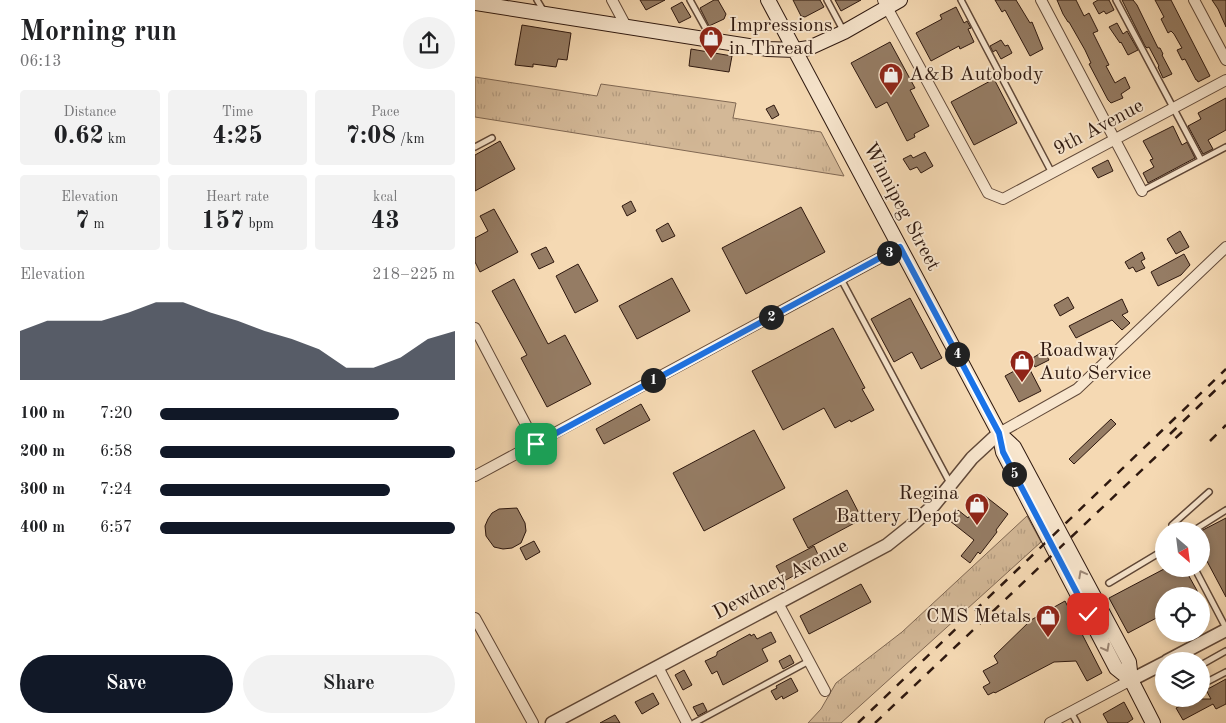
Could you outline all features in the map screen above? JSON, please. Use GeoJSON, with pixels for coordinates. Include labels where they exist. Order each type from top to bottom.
{"type":"FeatureCollection","features":[{"type":"Feature","properties":{"kind":"main road","name":"Winnipeg Street"},"geometry":{"type":"LineString","coordinates":[[768,0],[999,433],[1015,446],[1129,662],[1131,680],[1153,723]]}},
{"type":"Feature","properties":{"kind":"main road"},"geometry":{"type":"LineString","coordinates":[[475,3],[713,41],[768,49],[795,50],[809,48],[844,32],[885,4],[900,0]]}},
{"type":"Feature","properties":{"kind":"street"},"geometry":{"type":"LineString","coordinates":[[612,0],[627,28]]}},
{"type":"Feature","properties":{"kind":"street"},"geometry":{"type":"LineString","coordinates":[[1041,0],[1141,191]]}},
{"type":"Feature","properties":{"kind":"street"},"geometry":{"type":"LineString","coordinates":[[1193,0],[1226,60]]}},
{"type":"Feature","properties":{"kind":"street","name":"9th Avenue"},"geometry":{"type":"LineString","coordinates":[[885,4],[988,193],[1003,199],[1226,80]]}},
{"type":"Feature","properties":{"kind":"street"},"geometry":{"type":"LineString","coordinates":[[475,476],[900,247]]}},
{"type":"Feature","properties":{"kind":"street"},"geometry":{"type":"LineString","coordinates":[[999,433],[1077,389],[1226,247]]}},
{"type":"Feature","properties":{"kind":"street"},"geometry":{"type":"LineString","coordinates":[[475,328],[536,444]]}},
{"type":"Feature","properties":{"kind":"street","name":"Dewdney Avenue"},"geometry":{"type":"LineString","coordinates":[[552,723],[887,545],[912,526],[934,505],[972,458],[999,433]]}},
{"type":"Feature","properties":{"kind":"street"},"geometry":{"type":"LineString","coordinates":[[778,603],[825,691]]}},
{"type":"Feature","properties":{"kind":"street"},"geometry":{"type":"LineString","coordinates":[[475,618],[533,723]]}},
{"type":"Feature","properties":{"kind":"street"},"geometry":{"type":"LineString","coordinates":[[1183,652],[1226,629]]}},
{"type":"Feature","properties":{"kind":"street"},"geometry":{"type":"LineString","coordinates":[[658,666],[687,723]]}},
{"type":"Feature","properties":{"kind":"street"},"geometry":{"type":"LineString","coordinates":[[1050,723],[1155,667]]}},
{"type":"Feature","properties":{"kind":"lane"},"geometry":{"type":"LineString","coordinates":[[537,0],[545,14]]}},
{"type":"Feature","properties":{"kind":"lane"},"geometry":{"type":"LineString","coordinates":[[690,0],[713,41]]}},
{"type":"Feature","properties":{"kind":"lane"},"geometry":{"type":"LineString","coordinates":[[827,0],[844,32]]}},
{"type":"Feature","properties":{"kind":"lane"},"geometry":{"type":"LineString","coordinates":[[961,0],[1053,173]]}},
{"type":"Feature","properties":{"kind":"lane"},"geometry":{"type":"LineString","coordinates":[[1116,0],[1201,160]]}},
{"type":"Feature","properties":{"kind":"lane"},"geometry":{"type":"LineString","coordinates":[[475,147],[492,138]]}},
{"type":"Feature","properties":{"kind":"lane"},"geometry":{"type":"LineString","coordinates":[[1141,191],[1226,146]]}},
{"type":"Feature","properties":{"kind":"lane"},"geometry":{"type":"LineString","coordinates":[[841,279],[951,484]]}},
{"type":"Feature","properties":{"kind":"lane"},"geometry":{"type":"LineString","coordinates":[[1175,522],[1209,492]]}},
{"type":"Feature","properties":{"kind":"lane"},"geometry":{"type":"LineString","coordinates":[[1207,522],[1226,510]]}},
{"type":"Feature","properties":{"kind":"lane"},"geometry":{"type":"LineString","coordinates":[[1109,582],[1155,555]]}},
{"type":"Feature","properties":{"kind":"lane"},"geometry":{"type":"LineString","coordinates":[[1200,578],[1226,629]]}},
{"type":"Feature","properties":{"kind":"lane"},"geometry":{"type":"LineString","coordinates":[[1210,660],[1226,651]]}},
{"type":"Feature","properties":{"kind":"lane"},"geometry":{"type":"LineString","coordinates":[[694,723],[809,661]]}},
{"type":"Feature","properties":{"kind":"lane"},"geometry":{"type":"LineString","coordinates":[[1210,680],[1226,672]]}},
{"type":"Feature","properties":{"kind":"lane"},"geometry":{"type":"LineString","coordinates":[[1071,712],[1077,723]]}},
{"type":"Feature","properties":{"kind":"green space"},"geometry":{"type":"Polygon","coordinates":[[[475,77],[597,96],[601,84],[736,103],[733,118],[821,132],[844,176],[475,117],[475,77]]]}},
{"type":"Feature","properties":{"kind":"green space"},"geometry":{"type":"Polygon","coordinates":[[[1027,516],[1041,542],[841,723],[808,723],[821,709],[836,683],[902,632],[1027,516]]]}},
{"type":"Feature","properties":{"kind":"building"},"geometry":{"type":"Polygon","coordinates":[[[640,0],[665,0],[646,10],[640,0]]]}},
{"type":"Feature","properties":{"kind":"building"},"geometry":{"type":"Polygon","coordinates":[[[714,0],[718,0],[726,14],[724,19],[709,26],[700,8],[714,0]]]}},
{"type":"Feature","properties":{"kind":"building"},"geometry":{"type":"Polygon","coordinates":[[[793,0],[820,0],[824,7],[805,17],[801,16],[793,0]]]}},
{"type":"Feature","properties":{"kind":"building"},"geometry":{"type":"Polygon","coordinates":[[[835,0],[861,0],[841,11],[835,0]]]}},
{"type":"Feature","properties":{"kind":"building"},"geometry":{"type":"Polygon","coordinates":[[[995,0],[1016,0],[1030,23],[1032,22],[1043,49],[1030,56],[1005,10],[1002,12],[995,0]]]}},
{"type":"Feature","properties":{"kind":"building"},"geometry":{"type":"Polygon","coordinates":[[[1057,0],[1076,0],[1084,16],[1089,13],[1098,31],[1093,33],[1109,65],[1106,66],[1115,83],[1125,77],[1130,88],[1121,94],[1123,98],[1111,103],[1108,100],[1089,64],[1091,63],[1085,50],[1063,14],[1057,0]]]}},
{"type":"Feature","properties":{"kind":"building"},"geometry":{"type":"Polygon","coordinates":[[[1098,0],[1109,0],[1114,10],[1106,14],[1104,11],[1099,14],[1093,3],[1098,0]]]}},
{"type":"Feature","properties":{"kind":"building"},"geometry":{"type":"Polygon","coordinates":[[[1122,0],[1133,0],[1137,5],[1172,74],[1163,78],[1159,66],[1149,47],[1145,46],[1122,0]]]}},
{"type":"Feature","properties":{"kind":"building"},"geometry":{"type":"Polygon","coordinates":[[[1155,0],[1171,0],[1210,76],[1198,82],[1196,80],[1185,59],[1182,60],[1177,50],[1182,48],[1174,34],[1171,31],[1168,33],[1161,19],[1164,17],[1155,0]]]}},
{"type":"Feature","properties":{"kind":"building"},"geometry":{"type":"Polygon","coordinates":[[[1212,0],[1226,0],[1226,27],[1218,9],[1212,0]]]}},
{"type":"Feature","properties":{"kind":"building"},"geometry":{"type":"Polygon","coordinates":[[[682,2],[691,17],[679,23],[671,8],[682,2]]]}},
{"type":"Feature","properties":{"kind":"building"},"geometry":{"type":"Polygon","coordinates":[[[956,7],[964,23],[967,21],[971,28],[968,29],[974,42],[960,49],[959,46],[931,61],[916,33],[942,19],[940,15],[956,7]]]}},
{"type":"Feature","properties":{"kind":"building"},"geometry":{"type":"Polygon","coordinates":[[[1117,23],[1123,34],[1127,31],[1138,50],[1128,55],[1121,42],[1109,27],[1117,23]]]}},
{"type":"Feature","properties":{"kind":"building"},"geometry":{"type":"Polygon","coordinates":[[[522,25],[571,33],[567,60],[558,59],[556,67],[533,64],[533,67],[515,65],[522,25]]]}},
{"type":"Feature","properties":{"kind":"building"},"geometry":{"type":"Polygon","coordinates":[[[1001,40],[1005,46],[1008,45],[1012,53],[1001,59],[996,50],[993,52],[990,46],[1001,40]]]}},
{"type":"Feature","properties":{"kind":"building","name":"A&B Autobody"},"geometry":{"type":"Polygon","coordinates":[[[890,42],[915,88],[910,90],[929,126],[914,134],[915,137],[907,141],[887,102],[876,108],[851,63],[890,42]]]}},
{"type":"Feature","properties":{"kind":"building"},"geometry":{"type":"Polygon","coordinates":[[[691,49],[732,56],[729,72],[689,66],[691,49]]]}},
{"type":"Feature","properties":{"kind":"building"},"geometry":{"type":"Polygon","coordinates":[[[994,79],[1017,123],[974,145],[951,102],[994,79]]]}},
{"type":"Feature","properties":{"kind":"building"},"geometry":{"type":"Polygon","coordinates":[[[1226,98],[1226,130],[1208,140],[1213,149],[1203,154],[1188,126],[1201,119],[1198,113],[1226,98]]]}},
{"type":"Feature","properties":{"kind":"building"},"geometry":{"type":"Polygon","coordinates":[[[774,105],[779,115],[772,119],[766,109],[774,105]]]}},
{"type":"Feature","properties":{"kind":"building"},"geometry":{"type":"Polygon","coordinates":[[[1173,126],[1182,145],[1187,142],[1195,158],[1148,183],[1143,173],[1154,167],[1150,160],[1153,159],[1143,141],[1173,126]]]}},
{"type":"Feature","properties":{"kind":"building"},"geometry":{"type":"Polygon","coordinates":[[[500,141],[515,169],[475,191],[475,155],[500,141]]]}},
{"type":"Feature","properties":{"kind":"building"},"geometry":{"type":"Polygon","coordinates":[[[925,152],[933,166],[921,173],[917,167],[910,170],[903,159],[911,155],[913,158],[925,152]]]}},
{"type":"Feature","properties":{"kind":"building"},"geometry":{"type":"Polygon","coordinates":[[[1108,160],[1113,171],[1098,178],[1092,168],[1108,160]]]}},
{"type":"Feature","properties":{"kind":"building"},"geometry":{"type":"Polygon","coordinates":[[[631,201],[636,211],[627,216],[622,206],[631,201]]]}},
{"type":"Feature","properties":{"kind":"building"},"geometry":{"type":"Polygon","coordinates":[[[801,207],[825,252],[746,294],[722,248],[801,207]]]}},
{"type":"Feature","properties":{"kind":"building"},"geometry":{"type":"Polygon","coordinates":[[[494,209],[518,252],[480,272],[475,262],[475,238],[488,231],[480,216],[494,209]]]}},
{"type":"Feature","properties":{"kind":"building"},"geometry":{"type":"Polygon","coordinates":[[[668,223],[675,236],[662,242],[656,230],[668,223]]]}},
{"type":"Feature","properties":{"kind":"building"},"geometry":{"type":"Polygon","coordinates":[[[1180,231],[1189,247],[1176,254],[1167,239],[1180,231]]]}},
{"type":"Feature","properties":{"kind":"building"},"geometry":{"type":"Polygon","coordinates":[[[546,247],[554,262],[539,269],[531,254],[546,247]]]}},
{"type":"Feature","properties":{"kind":"building"},"geometry":{"type":"Polygon","coordinates":[[[1142,252],[1145,259],[1141,261],[1145,268],[1136,272],[1133,267],[1129,269],[1125,262],[1142,252]]]}},
{"type":"Feature","properties":{"kind":"building"},"geometry":{"type":"Polygon","coordinates":[[[1184,254],[1190,265],[1181,275],[1158,286],[1151,272],[1184,254]]]}},
{"type":"Feature","properties":{"kind":"building"},"geometry":{"type":"Polygon","coordinates":[[[578,264],[598,301],[575,313],[556,276],[578,264]]]}},
{"type":"Feature","properties":{"kind":"building"},"geometry":{"type":"Polygon","coordinates":[[[672,278],[690,311],[637,339],[619,306],[672,278]]]}},
{"type":"Feature","properties":{"kind":"building"},"geometry":{"type":"Polygon","coordinates":[[[514,279],[548,344],[565,335],[591,384],[547,407],[521,358],[527,355],[492,291],[514,279]]]}},
{"type":"Feature","properties":{"kind":"building"},"geometry":{"type":"Polygon","coordinates":[[[1068,297],[1074,308],[1060,316],[1054,305],[1068,297]]]}},
{"type":"Feature","properties":{"kind":"building"},"geometry":{"type":"Polygon","coordinates":[[[910,298],[942,358],[921,369],[912,352],[894,362],[871,319],[910,298]]]}},
{"type":"Feature","properties":{"kind":"building"},"geometry":{"type":"Polygon","coordinates":[[[1122,299],[1128,312],[1122,315],[1130,323],[1122,330],[1112,320],[1076,338],[1069,326],[1122,299]]]}},
{"type":"Feature","properties":{"kind":"building"},"geometry":{"type":"Polygon","coordinates":[[[833,328],[865,388],[862,389],[874,410],[835,428],[824,408],[783,430],[752,371],[833,328]]]}},
{"type":"Feature","properties":{"kind":"building"},"geometry":{"type":"Polygon","coordinates":[[[1044,351],[1049,360],[1035,367],[1031,359],[1044,351]]]}},
{"type":"Feature","properties":{"kind":"building","name":"Roadway Auto Service"},"geometry":{"type":"Polygon","coordinates":[[[1027,364],[1041,391],[1019,402],[1005,376],[1027,364]]]}},
{"type":"Feature","properties":{"kind":"building"},"geometry":{"type":"Polygon","coordinates":[[[641,404],[650,420],[604,444],[596,429],[641,404]]]}},
{"type":"Feature","properties":{"kind":"building"},"geometry":{"type":"Polygon","coordinates":[[[1111,419],[1116,424],[1074,464],[1069,459],[1111,419]]]}},
{"type":"Feature","properties":{"kind":"building"},"geometry":{"type":"Polygon","coordinates":[[[754,430],[785,488],[704,531],[673,473],[754,430]]]}},
{"type":"Feature","properties":{"kind":"building"},"geometry":{"type":"Polygon","coordinates":[[[847,490],[862,519],[808,548],[793,519],[847,490]]]}},
{"type":"Feature","properties":{"kind":"building","name":"Regina Battery Depot"},"geometry":{"type":"Polygon","coordinates":[[[985,496],[1008,514],[980,554],[978,552],[970,563],[961,556],[974,540],[950,521],[958,510],[968,518],[985,496]]]}},
{"type":"Feature","properties":{"kind":"building"},"geometry":{"type":"Polygon","coordinates":[[[517,508],[525,523],[526,531],[521,543],[512,548],[494,547],[486,536],[485,526],[488,519],[492,513],[499,509],[517,508]]]}},
{"type":"Feature","properties":{"kind":"building"},"geometry":{"type":"Polygon","coordinates":[[[1226,518],[1226,597],[1210,567],[1210,526],[1226,518]]]}},
{"type":"Feature","properties":{"kind":"building"},"geometry":{"type":"Polygon","coordinates":[[[534,541],[540,552],[526,560],[520,548],[534,541]]]}},
{"type":"Feature","properties":{"kind":"building"},"geometry":{"type":"Polygon","coordinates":[[[814,546],[821,561],[784,581],[776,566],[814,546]]]}},
{"type":"Feature","properties":{"kind":"building"},"geometry":{"type":"Polygon","coordinates":[[[1155,574],[1155,578],[1190,578],[1195,587],[1155,587],[1155,619],[1128,633],[1109,598],[1155,574]]]}},
{"type":"Feature","properties":{"kind":"building"},"geometry":{"type":"Polygon","coordinates":[[[861,584],[871,602],[809,634],[800,616],[861,584]]]}},
{"type":"Feature","properties":{"kind":"building","name":"CMS Metals"},"geometry":{"type":"Polygon","coordinates":[[[1065,601],[1102,673],[1087,681],[1076,661],[1054,662],[988,695],[983,687],[990,683],[983,671],[998,663],[994,656],[1031,620],[1065,601]]]}},
{"type":"Feature","properties":{"kind":"building"},"geometry":{"type":"Polygon","coordinates":[[[771,632],[776,642],[762,649],[768,661],[723,685],[717,671],[712,674],[705,661],[716,656],[717,652],[750,634],[751,636],[754,634],[757,639],[771,632]]]}},
{"type":"Feature","properties":{"kind":"building"},"geometry":{"type":"Polygon","coordinates":[[[790,655],[794,663],[783,669],[779,661],[790,655]]]}},
{"type":"Feature","properties":{"kind":"building"},"geometry":{"type":"Polygon","coordinates":[[[684,670],[692,685],[683,690],[675,675],[684,670]]]}},
{"type":"Feature","properties":{"kind":"building"},"geometry":{"type":"Polygon","coordinates":[[[791,678],[798,691],[783,699],[782,696],[776,700],[771,691],[791,678]]]}},
{"type":"Feature","properties":{"kind":"building"},"geometry":{"type":"Polygon","coordinates":[[[1226,679],[1226,704],[1216,709],[1213,704],[1210,706],[1210,688],[1226,679]]]}},
{"type":"Feature","properties":{"kind":"building"},"geometry":{"type":"Polygon","coordinates":[[[653,693],[659,704],[642,714],[635,702],[653,693]]]}},
{"type":"Feature","properties":{"kind":"building"},"geometry":{"type":"Polygon","coordinates":[[[1124,702],[1133,719],[1127,723],[1108,723],[1103,714],[1124,702]]]}},
{"type":"Feature","properties":{"kind":"building"},"geometry":{"type":"Polygon","coordinates":[[[703,703],[707,711],[698,716],[693,707],[703,703]]]}},
{"type":"Feature","properties":{"kind":"building"},"geometry":{"type":"Polygon","coordinates":[[[1178,707],[1207,707],[1183,720],[1176,708],[1178,707]]]}},
{"type":"Feature","properties":{"kind":"building"},"geometry":{"type":"Polygon","coordinates":[[[615,715],[620,723],[600,723],[615,715]]]}},
{"type":"Feature","properties":{"kind":"railway"},"geometry":{"type":"LineString","coordinates":[[858,723],[1226,369]]}},
{"type":"Feature","properties":{"kind":"railway"},"geometry":{"type":"LineString","coordinates":[[1170,434],[1226,380]]}},
{"type":"Feature","properties":{"kind":"railway"},"geometry":{"type":"LineString","coordinates":[[1210,441],[1226,425]]}},
{"type":"Feature","properties":{"kind":"railway"},"geometry":{"type":"LineString","coordinates":[[875,723],[1182,432]]}},
{"type":"Feature","properties":{"kind":"place","name":"Impressions in Thread"},"geometry":{"type":"Point","coordinates":[711,59]}},
{"type":"Feature","properties":{"kind":"place","name":"A&B Autobody"},"geometry":{"type":"Point","coordinates":[891,96]}},
{"type":"Feature","properties":{"kind":"place","name":"Roadway Auto Service"},"geometry":{"type":"Point","coordinates":[1022,383]}},
{"type":"Feature","properties":{"kind":"place","name":"Regina Battery Depot"},"geometry":{"type":"Point","coordinates":[977,526]}},
{"type":"Feature","properties":{"kind":"place","name":"CMS Metals"},"geometry":{"type":"Point","coordinates":[1048,638]}},
{"type":"Feature","properties":{"kind":"route"},"geometry":{"type":"LineString","coordinates":[[536,444],[900,247],[999,433],[1003,452],[1088,614]]}}]}
